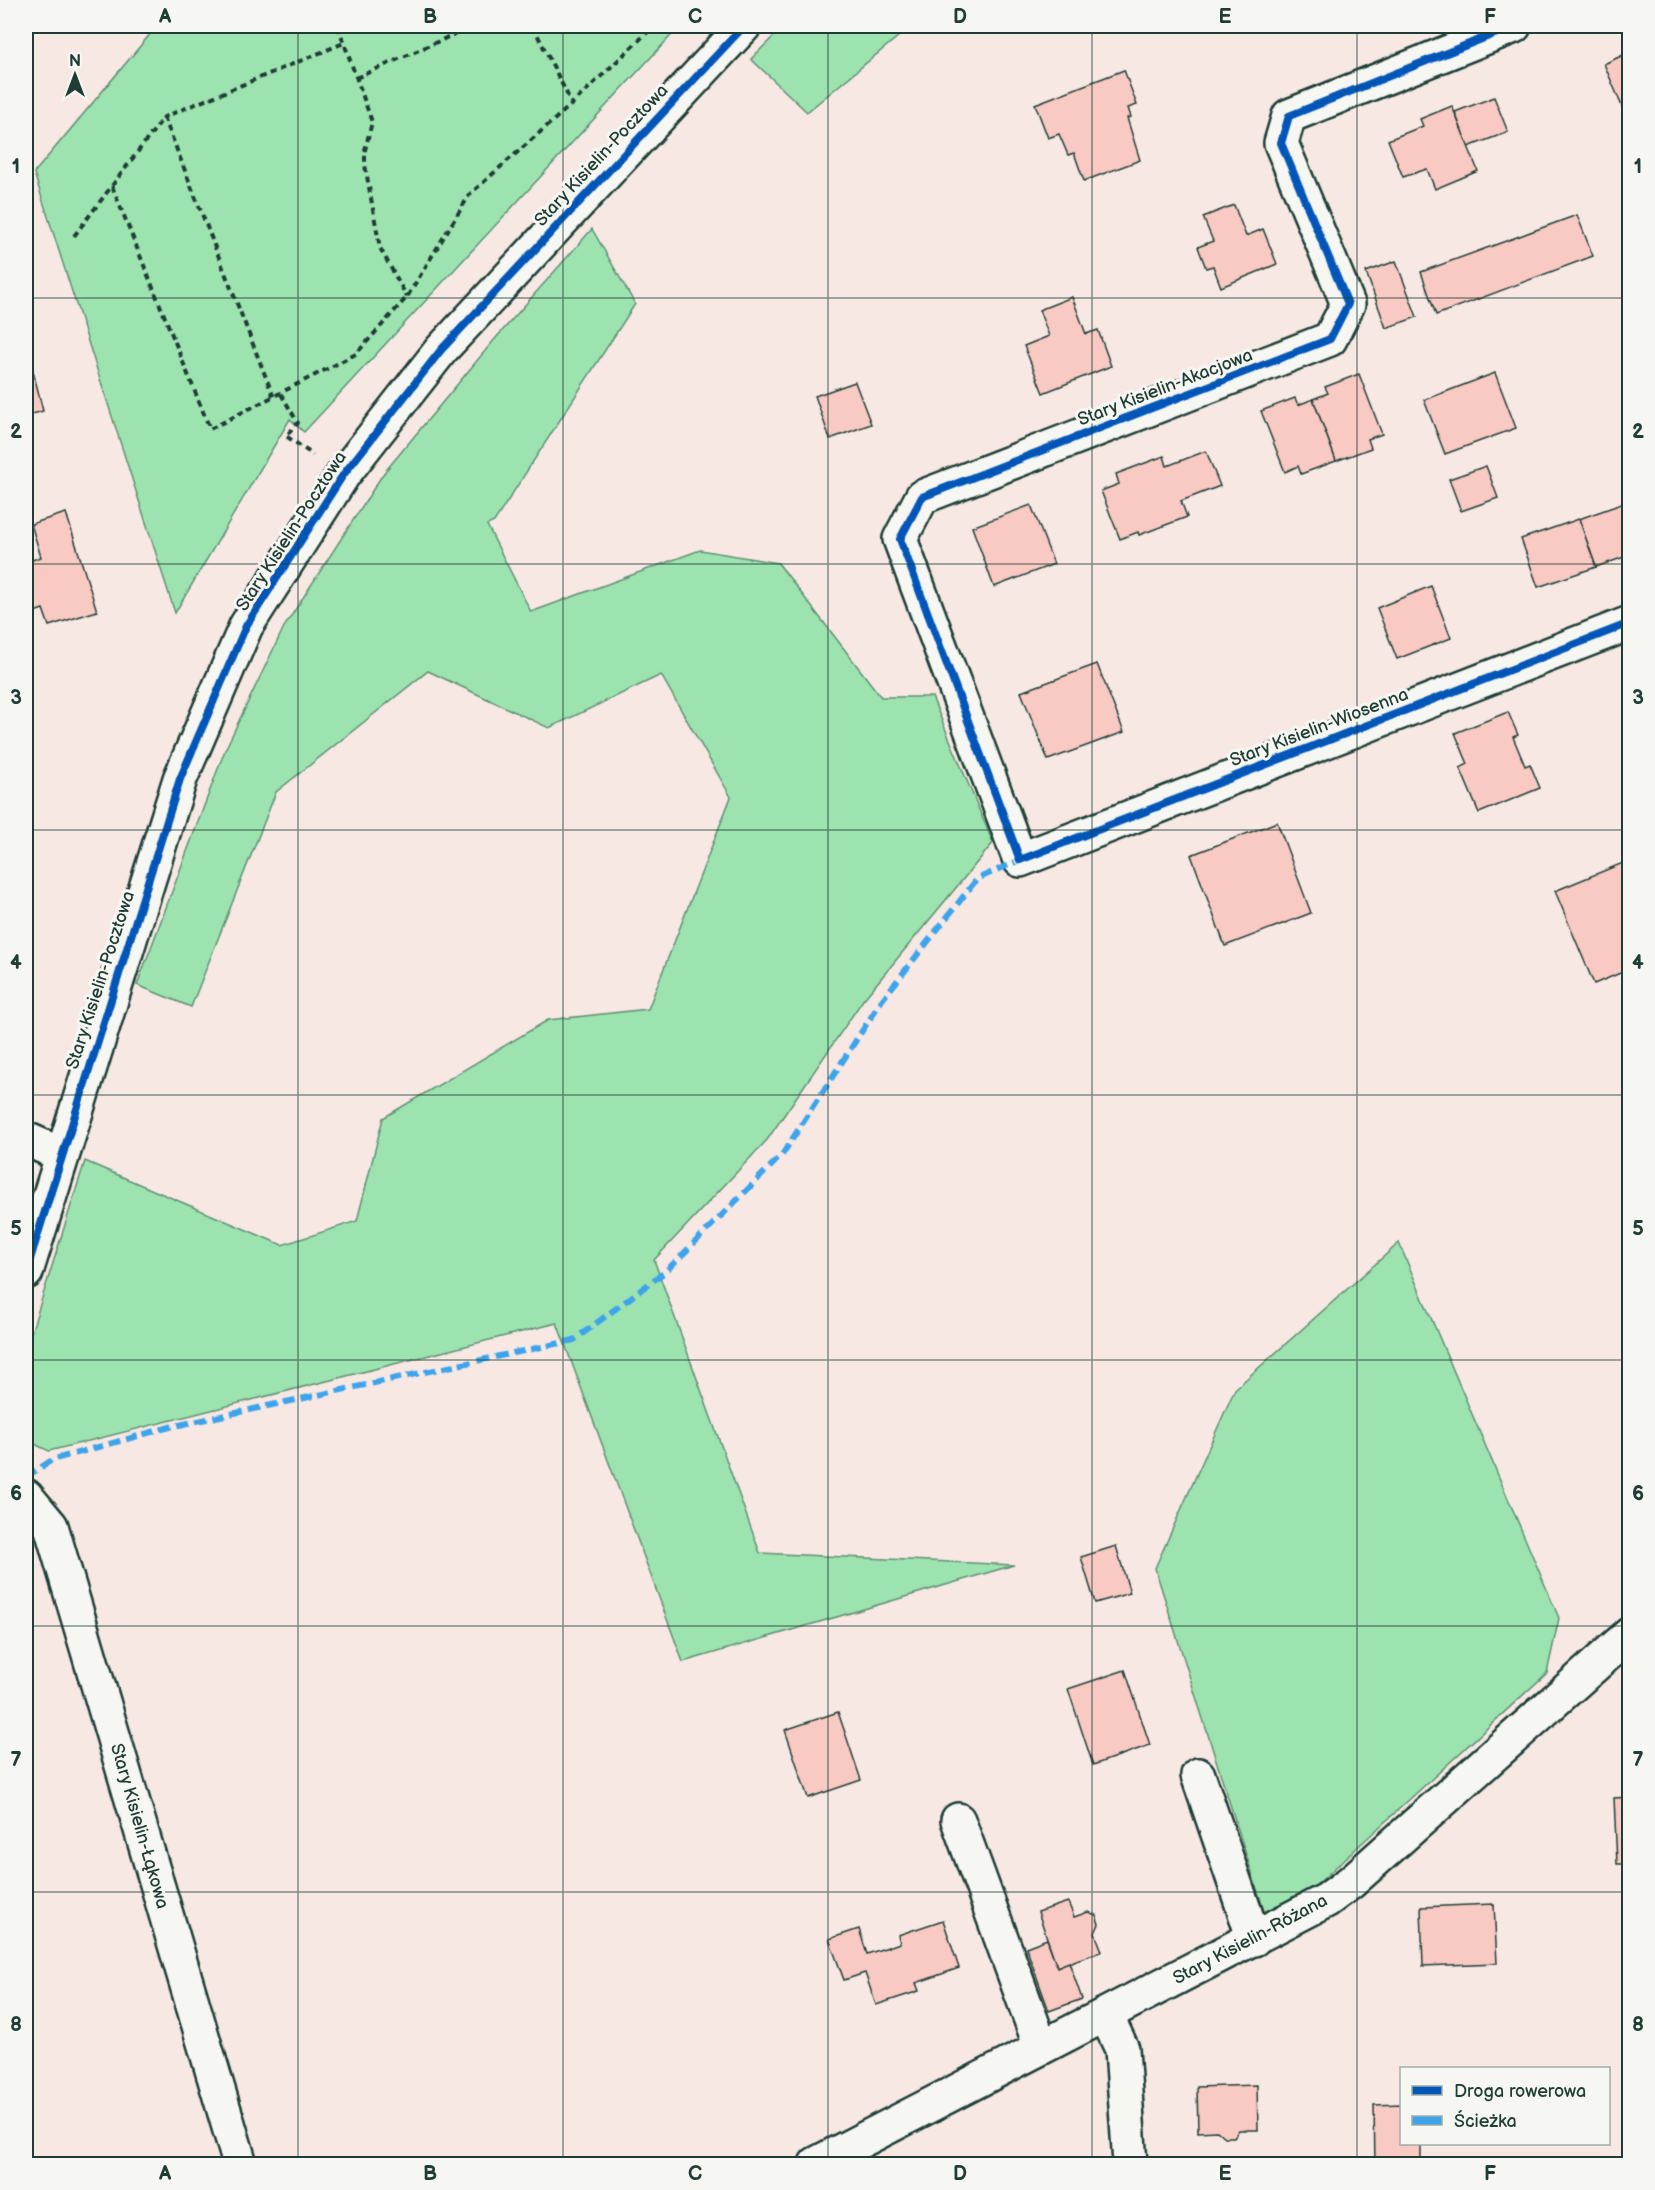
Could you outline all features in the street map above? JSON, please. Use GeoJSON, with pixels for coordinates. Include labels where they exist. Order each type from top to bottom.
{"type":"FeatureCollection","features":[{"type":"Feature","properties":{"kind":"street","name":"Stary Kisielin-Pocztowa"},"geometry":{"type":"LineString","coordinates":[[26,1272],[60,1154],[180,779],[246,626],[343,475],[441,350],[744,26]]}},
{"type":"Feature","properties":{"kind":"street","name":"Stary Kisielin-Akacjowa"},"geometry":{"type":"LineString","coordinates":[[1020,860],[900,539],[922,497],[1330,339],[1348,304],[1281,143],[1289,116],[1514,26]]}},
{"type":"Feature","properties":{"kind":"street","name":"Stary Kisielin-Wiosenna"},"geometry":{"type":"LineString","coordinates":[[1020,860],[1629,623]]}},
{"type":"Feature","properties":{"kind":"street"},"geometry":{"type":"LineString","coordinates":[[26,1139],[60,1154]]}},
{"type":"Feature","properties":{"kind":"street","name":"Stary Kisielin-Łąkowa"},"geometry":{"type":"LineString","coordinates":[[26,1496],[51,1526],[240,2164]]}},
{"type":"Feature","properties":{"kind":"street","name":"Stary Kisielin-Różana"},"geometry":{"type":"LineString","coordinates":[[816,2164],[1326,1900],[1351,1882],[1629,1634]]}},
{"type":"Feature","properties":{"kind":"street"},"geometry":{"type":"LineString","coordinates":[[1198,1774],[1254,1938]]}},
{"type":"Feature","properties":{"kind":"street"},"geometry":{"type":"LineString","coordinates":[[958,1820],[1041,2047]]}},
{"type":"Feature","properties":{"kind":"street"},"geometry":{"type":"LineString","coordinates":[[1107,2014],[1122,2049],[1130,2164]]}},
{"type":"Feature","properties":{"kind":"path"},"geometry":{"type":"LineString","coordinates":[[338,26],[372,122],[365,150],[365,165],[381,248],[407,297]]}},
{"type":"Feature","properties":{"kind":"path"},"geometry":{"type":"LineString","coordinates":[[356,78],[473,26]]}},
{"type":"Feature","properties":{"kind":"path"},"geometry":{"type":"LineString","coordinates":[[533,26],[572,104]]}},
{"type":"Feature","properties":{"kind":"path"},"geometry":{"type":"LineString","coordinates":[[112,186],[210,429],[356,354],[407,297],[470,194],[572,104],[654,26]]}},
{"type":"Feature","properties":{"kind":"path"},"geometry":{"type":"LineString","coordinates":[[74,236],[164,117],[344,43]]}},
{"type":"Feature","properties":{"kind":"path"},"geometry":{"type":"LineString","coordinates":[[164,117],[274,398]]}},
{"type":"Feature","properties":{"kind":"path"},"geometry":{"type":"LineString","coordinates":[[281,394],[298,423],[286,436],[321,461]]}},
{"type":"Feature","properties":{"kind":"green space"},"geometry":{"type":"Polygon","coordinates":[[[169,26],[680,26],[304,432],[290,419],[175,613],[34,173],[152,32],[169,26]]]}},
{"type":"Feature","properties":{"kind":"green space"},"geometry":{"type":"Polygon","coordinates":[[[784,26],[925,26],[899,36],[807,112],[751,59],[784,26]]]}},
{"type":"Feature","properties":{"kind":"green space"},"geometry":{"type":"Polygon","coordinates":[[[592,229],[635,304],[494,522],[487,525],[531,612],[700,550],[778,563],[881,697],[932,697],[993,843],[863,1000],[767,1140],[654,1260],[760,1553],[1014,1565],[683,1662],[557,1323],[49,1451],[26,1440],[26,1349],[85,1161],[282,1245],[357,1221],[383,1118],[548,1020],[648,1009],[731,797],[661,675],[549,728],[428,671],[276,792],[191,1007],[137,985],[225,750],[284,627],[383,474],[495,339],[592,229]]]}},
{"type":"Feature","properties":{"kind":"green space"},"geometry":{"type":"Polygon","coordinates":[[[1399,1243],[1559,1618],[1547,1673],[1312,1889],[1265,1914],[1155,1568],[1235,1389],[1399,1243]]]}},
{"type":"Feature","properties":{"kind":"building"},"geometry":{"type":"Polygon","coordinates":[[[1630,52],[1630,109],[1624,111],[1604,64],[1630,52]]]}},
{"type":"Feature","properties":{"kind":"building"},"geometry":{"type":"Polygon","coordinates":[[[1124,70],[1137,105],[1128,108],[1131,117],[1127,118],[1140,160],[1084,181],[1074,153],[1068,155],[1059,134],[1048,138],[1035,104],[1124,70]]]}},
{"type":"Feature","properties":{"kind":"building"},"geometry":{"type":"Polygon","coordinates":[[[1494,97],[1508,132],[1468,147],[1455,112],[1494,97]]]}},
{"type":"Feature","properties":{"kind":"building"},"geometry":{"type":"Polygon","coordinates":[[[1452,106],[1478,171],[1435,189],[1427,169],[1403,177],[1388,140],[1423,126],[1420,119],[1452,106]]]}},
{"type":"Feature","properties":{"kind":"building"},"geometry":{"type":"Polygon","coordinates":[[[1234,205],[1246,236],[1263,229],[1277,264],[1221,287],[1213,266],[1206,268],[1198,247],[1213,241],[1203,217],[1234,205]]]}},
{"type":"Feature","properties":{"kind":"building"},"geometry":{"type":"Polygon","coordinates":[[[1577,215],[1593,256],[1436,315],[1421,272],[1577,215]]]}},
{"type":"Feature","properties":{"kind":"building"},"geometry":{"type":"Polygon","coordinates":[[[1396,261],[1417,317],[1386,328],[1366,272],[1396,261]]]}},
{"type":"Feature","properties":{"kind":"building"},"geometry":{"type":"Polygon","coordinates":[[[1072,297],[1086,334],[1098,330],[1111,366],[1043,393],[1024,346],[1049,336],[1039,310],[1072,297]]]}},
{"type":"Feature","properties":{"kind":"building"},"geometry":{"type":"Polygon","coordinates":[[[31,363],[43,411],[26,416],[26,364],[31,363]]]}},
{"type":"Feature","properties":{"kind":"building"},"geometry":{"type":"Polygon","coordinates":[[[1495,373],[1516,428],[1445,454],[1424,400],[1495,373]]]}},
{"type":"Feature","properties":{"kind":"building"},"geometry":{"type":"Polygon","coordinates":[[[1359,374],[1382,434],[1368,439],[1371,448],[1336,461],[1313,399],[1328,393],[1325,387],[1359,374]]]}},
{"type":"Feature","properties":{"kind":"building"},"geometry":{"type":"Polygon","coordinates":[[[855,382],[871,424],[830,439],[815,396],[855,382]]]}},
{"type":"Feature","properties":{"kind":"building"},"geometry":{"type":"Polygon","coordinates":[[[1295,398],[1298,405],[1313,399],[1336,461],[1301,474],[1298,466],[1285,472],[1261,411],[1295,398]]]}},
{"type":"Feature","properties":{"kind":"building"},"geometry":{"type":"Polygon","coordinates":[[[1206,451],[1220,486],[1181,501],[1187,517],[1139,535],[1138,532],[1120,539],[1101,491],[1119,484],[1116,474],[1164,456],[1167,466],[1206,451]]]}},
{"type":"Feature","properties":{"kind":"building"},"geometry":{"type":"Polygon","coordinates":[[[1486,466],[1498,498],[1461,511],[1449,479],[1486,466]]]}},
{"type":"Feature","properties":{"kind":"building"},"geometry":{"type":"Polygon","coordinates":[[[1630,501],[1630,555],[1596,567],[1579,519],[1630,501]]]}},
{"type":"Feature","properties":{"kind":"building"},"geometry":{"type":"Polygon","coordinates":[[[1031,505],[1054,564],[994,587],[972,527],[1031,505]]]}},
{"type":"Feature","properties":{"kind":"building"},"geometry":{"type":"Polygon","coordinates":[[[66,513],[97,611],[49,626],[43,609],[26,615],[26,562],[41,557],[31,524],[66,513]]]}},
{"type":"Feature","properties":{"kind":"building"},"geometry":{"type":"Polygon","coordinates":[[[1579,519],[1596,567],[1538,587],[1521,539],[1579,519]]]}},
{"type":"Feature","properties":{"kind":"building"},"geometry":{"type":"Polygon","coordinates":[[[1431,586],[1451,638],[1397,659],[1377,608],[1431,586]]]}},
{"type":"Feature","properties":{"kind":"building"},"geometry":{"type":"Polygon","coordinates":[[[1097,664],[1124,732],[1048,760],[1021,692],[1097,664]]]}},
{"type":"Feature","properties":{"kind":"building"},"geometry":{"type":"Polygon","coordinates":[[[1508,712],[1518,735],[1513,737],[1525,766],[1530,764],[1540,788],[1479,813],[1460,768],[1468,764],[1455,733],[1508,712]]]}},
{"type":"Feature","properties":{"kind":"building"},"geometry":{"type":"Polygon","coordinates":[[[1277,822],[1311,913],[1225,946],[1191,855],[1277,822]]]}},
{"type":"Feature","properties":{"kind":"building"},"geometry":{"type":"Polygon","coordinates":[[[1630,860],[1630,969],[1594,984],[1555,891],[1630,860]]]}},
{"type":"Feature","properties":{"kind":"building"},"geometry":{"type":"Polygon","coordinates":[[[1116,1546],[1130,1593],[1095,1603],[1081,1557],[1116,1546]]]}},
{"type":"Feature","properties":{"kind":"building"},"geometry":{"type":"Polygon","coordinates":[[[1125,1670],[1150,1745],[1093,1765],[1068,1689],[1125,1670]]]}},
{"type":"Feature","properties":{"kind":"building"},"geometry":{"type":"Polygon","coordinates":[[[838,1712],[861,1780],[808,1798],[785,1730],[838,1712]]]}},
{"type":"Feature","properties":{"kind":"building"},"geometry":{"type":"Polygon","coordinates":[[[1630,1797],[1630,1864],[1617,1864],[1614,1798],[1630,1797]]]}},
{"type":"Feature","properties":{"kind":"building"},"geometry":{"type":"Polygon","coordinates":[[[1068,1902],[1074,1917],[1088,1912],[1096,1915],[1099,1924],[1095,1933],[1102,1951],[1057,1967],[1038,1912],[1068,1902]]]}},
{"type":"Feature","properties":{"kind":"building"},"geometry":{"type":"Polygon","coordinates":[[[1494,1904],[1497,1963],[1423,1966],[1421,1907],[1494,1904]]]}},
{"type":"Feature","properties":{"kind":"building"},"geometry":{"type":"Polygon","coordinates":[[[943,1920],[959,1968],[916,1983],[919,1991],[876,2005],[865,1973],[844,1980],[829,1939],[859,1929],[867,1954],[900,1943],[898,1935],[943,1920]]]}},
{"type":"Feature","properties":{"kind":"building"},"geometry":{"type":"Polygon","coordinates":[[[1047,1939],[1057,1967],[1069,1962],[1082,1999],[1049,2011],[1026,1947],[1047,1939]]]}},
{"type":"Feature","properties":{"kind":"building"},"geometry":{"type":"Polygon","coordinates":[[[1257,2085],[1258,2130],[1239,2130],[1234,2137],[1224,2137],[1217,2131],[1198,2132],[1197,2087],[1257,2085]]]}},
{"type":"Feature","properties":{"kind":"building"},"geometry":{"type":"Polygon","coordinates":[[[1400,2104],[1400,2145],[1421,2145],[1421,2164],[1375,2164],[1374,2105],[1400,2104]]]}},
{"type":"Feature","properties":{"kind":"marked path"},"geometry":{"type":"LineString","coordinates":[[26,1477],[52,1460],[170,1427],[574,1340],[666,1271],[782,1155],[882,1000],[977,879],[1020,860]]}},
{"type":"Feature","properties":{"kind":"cycle path"},"geometry":{"type":"LineString","coordinates":[[26,1272],[180,779],[246,626],[343,475],[441,350],[744,26]]}},
{"type":"Feature","properties":{"kind":"cycle path"},"geometry":{"type":"LineString","coordinates":[[1514,26],[1289,116],[1281,143],[1348,304],[1330,339],[922,497],[900,539],[1020,860],[1630,623]]}}]}
